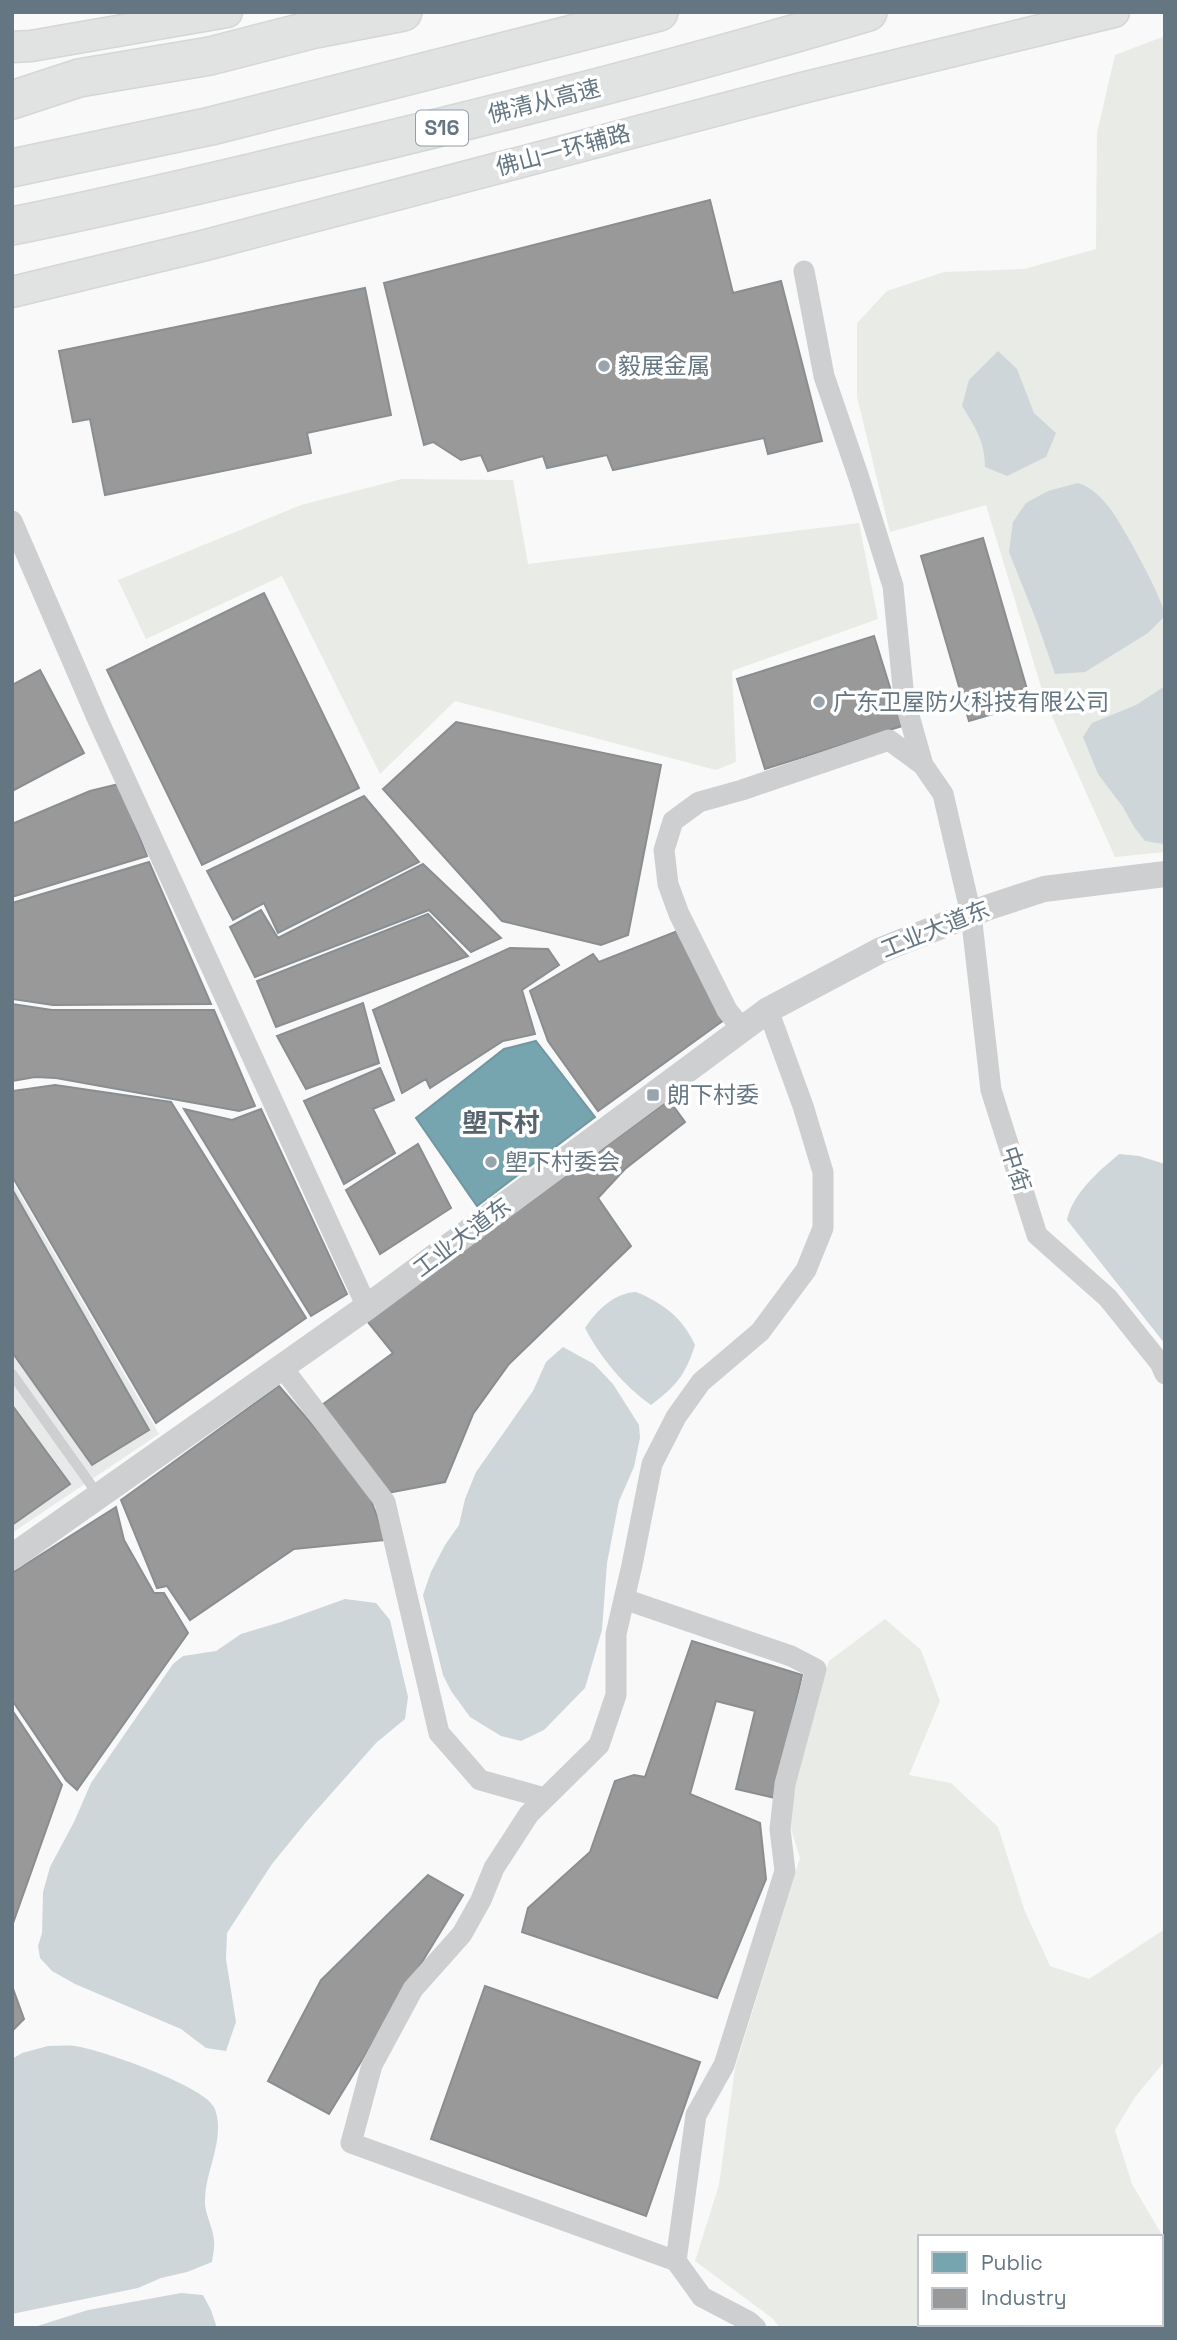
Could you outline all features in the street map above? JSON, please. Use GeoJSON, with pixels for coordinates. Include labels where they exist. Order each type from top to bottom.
{"type":"FeatureCollection","features":[{"type":"Feature","properties":{"kind":"highway"},"geometry":{"type":"LineString","coordinates":[[12,86],[79,78],[210,56],[315,29],[403,12]]}},
{"type":"Feature","properties":{"kind":"highway"},"geometry":{"type":"LineString","coordinates":[[12,168],[211,125],[659,12]]}},
{"type":"Feature","properties":{"kind":"highway","name":"佛清从高速"},"geometry":{"type":"LineString","coordinates":[[12,226],[161,195],[440,128],[715,57],[868,12]]}},
{"type":"Feature","properties":{"kind":"highway"},"geometry":{"type":"LineString","coordinates":[[12,100],[79,78]]}},
{"type":"Feature","properties":{"kind":"main road"},"geometry":{"type":"LineString","coordinates":[[12,47],[227,12]]}},
{"type":"Feature","properties":{"kind":"main road","name":"佛山一环辅路"},"geometry":{"type":"LineString","coordinates":[[12,292],[202,246],[806,87],[1114,12]]}},
{"type":"Feature","properties":{"kind":"street"},"geometry":{"type":"LineString","coordinates":[[804,271],[824,376],[893,586],[904,698],[923,765]]}},
{"type":"Feature","properties":{"kind":"street"},"geometry":{"type":"LineString","coordinates":[[12,520],[98,720],[367,1307]]}},
{"type":"Feature","properties":{"kind":"street"},"geometry":{"type":"LineString","coordinates":[[742,1029],[727,1010],[679,914],[668,884],[664,850],[673,821],[699,802],[889,740],[923,765]]}},
{"type":"Feature","properties":{"kind":"street","name":"中街"},"geometry":{"type":"LineString","coordinates":[[923,765],[943,794],[971,914],[991,1090],[1037,1235],[1108,1298],[1160,1363],[1165,1374]]}},
{"type":"Feature","properties":{"kind":"street","name":"工业大道东"},"geometry":{"type":"LineString","coordinates":[[12,1558],[367,1307],[768,1010],[881,950],[971,914],[1044,889],[1165,874]]}},
{"type":"Feature","properties":{"kind":"street"},"geometry":{"type":"LineString","coordinates":[[756,2328],[702,2297],[676,2261],[351,2143],[372,2066],[414,1989],[462,1934],[494,1868],[529,1814],[599,1745],[617,1695],[616,1634],[652,1464],[676,1417],[701,1382],[760,1332],[806,1270],[823,1228],[823,1172],[803,1106],[768,1010]]}},
{"type":"Feature","properties":{"kind":"street"},"geometry":{"type":"LineString","coordinates":[[282,1367],[386,1502],[439,1733],[480,1780],[545,1798]]}},
{"type":"Feature","properties":{"kind":"street"},"geometry":{"type":"LineString","coordinates":[[624,1600],[791,1656],[816,1669],[785,1784],[780,1829],[785,1871],[724,2065],[696,2115],[676,2261]]}},
{"type":"Feature","properties":{"kind":"lane"},"geometry":{"type":"LineString","coordinates":[[12,1374],[99,1496]]}},
{"type":"Feature","properties":{"kind":"shaded area"},"geometry":{"type":"Polygon","coordinates":[[[1165,36],[1165,852],[1115,857],[1046,703],[986,505],[890,532],[857,397],[857,323],[887,291],[944,272],[1024,269],[1096,249],[1097,133],[1115,55],[1165,36]]]}},
{"type":"Feature","properties":{"kind":"shaded area"},"geometry":{"type":"Polygon","coordinates":[[[998,351],[1017,369],[1034,413],[1056,433],[1046,457],[1007,476],[985,467],[981,442],[962,406],[969,380],[998,351]]]}},
{"type":"Feature","properties":{"kind":"shaded area"},"geometry":{"type":"Polygon","coordinates":[[[402,479],[513,480],[528,564],[859,523],[878,619],[732,671],[736,762],[716,770],[455,701],[380,774],[282,576],[146,639],[118,580],[301,505],[402,479]]]}},
{"type":"Feature","properties":{"kind":"shaded area"},"geometry":{"type":"Polygon","coordinates":[[[1078,483],[1097,494],[1116,518],[1151,580],[1165,616],[1148,633],[1085,672],[1055,674],[1009,552],[1013,522],[1026,503],[1048,491],[1078,483]]]}},
{"type":"Feature","properties":{"kind":"shaded area"},"geometry":{"type":"Polygon","coordinates":[[[1165,686],[1163,844],[1145,841],[1134,827],[1123,807],[1098,774],[1083,737],[1092,723],[1136,705],[1165,686]]]}},
{"type":"Feature","properties":{"kind":"shaded area"},"geometry":{"type":"Polygon","coordinates":[[[1119,1154],[1139,1156],[1165,1164],[1165,1344],[1067,1220],[1081,1192],[1119,1154]]]}},
{"type":"Feature","properties":{"kind":"shaded area"},"geometry":{"type":"Polygon","coordinates":[[[12,1181],[159,1434],[12,1533],[12,1181]]]}},
{"type":"Feature","properties":{"kind":"shaded area"},"geometry":{"type":"Polygon","coordinates":[[[636,1292],[671,1312],[685,1327],[695,1345],[679,1380],[651,1405],[631,1389],[614,1370],[585,1328],[613,1299],[636,1292]]]}},
{"type":"Feature","properties":{"kind":"shaded area"},"geometry":{"type":"Polygon","coordinates":[[[563,1347],[594,1364],[613,1384],[639,1425],[640,1438],[634,1467],[619,1501],[607,1563],[602,1630],[585,1688],[544,1730],[521,1741],[501,1736],[470,1717],[451,1691],[443,1675],[423,1595],[431,1572],[459,1525],[465,1499],[476,1472],[533,1391],[546,1362],[563,1347]]]}},
{"type":"Feature","properties":{"kind":"shaded area"},"geometry":{"type":"Polygon","coordinates":[[[345,1599],[376,1603],[390,1620],[408,1697],[405,1719],[376,1743],[307,1821],[272,1864],[227,1933],[226,1959],[236,2022],[226,2051],[206,2048],[181,2029],[75,1984],[52,1971],[40,1958],[38,1946],[42,1933],[43,1892],[50,1867],[91,1783],[173,1664],[183,1656],[216,1651],[241,1634],[345,1599]]]}},
{"type":"Feature","properties":{"kind":"shaded area"},"geometry":{"type":"Polygon","coordinates":[[[885,1619],[921,1650],[940,1701],[909,1775],[951,1783],[998,1827],[1024,1909],[1050,1966],[1089,1979],[1165,1929],[1165,2061],[1135,2097],[1115,2130],[1132,2184],[1162,2235],[918,2235],[918,2326],[1163,2326],[1163,2237],[1165,2328],[780,2328],[772,2318],[695,2261],[719,2185],[735,2068],[800,1858],[791,1829],[793,1770],[829,1661],[885,1619]]]}},
{"type":"Feature","properties":{"kind":"shaded area"},"geometry":{"type":"Polygon","coordinates":[[[48,2046],[75,2046],[128,2061],[194,2090],[215,2109],[218,2133],[205,2204],[214,2240],[212,2262],[138,2288],[12,2314],[12,2059],[22,2053],[48,2046]]]}},
{"type":"Feature","properties":{"kind":"shaded area"},"geometry":{"type":"Polygon","coordinates":[[[181,2293],[203,2295],[217,2328],[31,2328],[88,2310],[181,2293]]]}},
{"type":"Feature","properties":{"kind":"building: Public","name":"塱下村委会"},"geometry":{"type":"Polygon","coordinates":[[[536,1041],[595,1117],[477,1206],[416,1118],[504,1049],[536,1041]]]}},
{"type":"Feature","properties":{"kind":"building: Industry","name":"毅展金属"},"geometry":{"type":"Polygon","coordinates":[[[710,200],[733,293],[781,281],[822,441],[768,454],[764,438],[613,470],[607,455],[547,468],[543,456],[488,471],[481,455],[461,460],[433,442],[424,445],[384,283],[710,200]]]}},
{"type":"Feature","properties":{"kind":"building: Industry"},"geometry":{"type":"Polygon","coordinates":[[[365,288],[391,415],[307,433],[311,453],[105,495],[90,419],[73,422],[59,351],[365,288]]]}},
{"type":"Feature","properties":{"kind":"building: Industry"},"geometry":{"type":"Polygon","coordinates":[[[983,538],[1031,703],[969,721],[921,556],[983,538]]]}},
{"type":"Feature","properties":{"kind":"building: Industry"},"geometry":{"type":"Polygon","coordinates":[[[264,593],[359,788],[202,865],[107,670],[264,593]]]}},
{"type":"Feature","properties":{"kind":"building: Industry","name":"广东卫屋防火科技有限公司"},"geometry":{"type":"Polygon","coordinates":[[[874,636],[902,726],[765,769],[737,679],[874,636]]]}},
{"type":"Feature","properties":{"kind":"building: Industry"},"geometry":{"type":"Polygon","coordinates":[[[40,670],[84,753],[12,791],[12,685],[40,670]]]}},
{"type":"Feature","properties":{"kind":"building: Industry"},"geometry":{"type":"Polygon","coordinates":[[[456,722],[661,765],[628,935],[601,945],[502,921],[383,789],[456,722]]]}},
{"type":"Feature","properties":{"kind":"building: Industry"},"geometry":{"type":"Polygon","coordinates":[[[119,784],[147,856],[12,897],[12,824],[90,791],[119,784]]]}},
{"type":"Feature","properties":{"kind":"building: Industry"},"geometry":{"type":"Polygon","coordinates":[[[364,796],[419,862],[278,933],[264,903],[233,920],[207,871],[364,796]]]}},
{"type":"Feature","properties":{"kind":"building: Industry"},"geometry":{"type":"Polygon","coordinates":[[[149,862],[211,1004],[53,1005],[12,999],[12,903],[149,862]]]}},
{"type":"Feature","properties":{"kind":"building: Industry"},"geometry":{"type":"Polygon","coordinates":[[[423,864],[501,938],[471,952],[429,910],[255,977],[230,927],[261,910],[278,938],[423,864]]]}},
{"type":"Feature","properties":{"kind":"building: Industry"},"geometry":{"type":"Polygon","coordinates":[[[428,914],[468,956],[276,1027],[257,981],[428,914]]]}},
{"type":"Feature","properties":{"kind":"building: Industry"},"geometry":{"type":"Polygon","coordinates":[[[680,930],[724,1020],[598,1111],[548,1041],[530,991],[593,954],[599,962],[680,930]]]}},
{"type":"Feature","properties":{"kind":"building: Industry"},"geometry":{"type":"Polygon","coordinates":[[[510,948],[548,949],[559,965],[522,990],[535,1034],[503,1041],[430,1088],[426,1079],[402,1093],[373,1010],[510,948]]]}},
{"type":"Feature","properties":{"kind":"building: Industry"},"geometry":{"type":"Polygon","coordinates":[[[363,1003],[379,1063],[306,1089],[277,1036],[363,1003]]]}},
{"type":"Feature","properties":{"kind":"building: Industry"},"geometry":{"type":"Polygon","coordinates":[[[12,1004],[52,1010],[214,1010],[255,1106],[239,1111],[56,1078],[35,1077],[12,1081],[12,1004]]]}},
{"type":"Feature","properties":{"kind":"building: Industry"},"geometry":{"type":"Polygon","coordinates":[[[380,1068],[394,1100],[373,1109],[395,1153],[344,1184],[304,1101],[380,1068]]]}},
{"type":"Feature","properties":{"kind":"building: Industry"},"geometry":{"type":"Polygon","coordinates":[[[55,1085],[171,1102],[306,1318],[156,1423],[12,1176],[12,1091],[55,1085]]]}},
{"type":"Feature","properties":{"kind":"building: Industry"},"geometry":{"type":"Polygon","coordinates":[[[669,1100],[685,1122],[625,1169],[598,1198],[631,1246],[509,1364],[473,1414],[445,1482],[388,1493],[322,1405],[393,1353],[367,1321],[669,1100]]]}},
{"type":"Feature","properties":{"kind":"building: Industry"},"geometry":{"type":"Polygon","coordinates":[[[184,1109],[232,1120],[261,1109],[347,1294],[311,1316],[184,1109]]]}},
{"type":"Feature","properties":{"kind":"building: Industry"},"geometry":{"type":"Polygon","coordinates":[[[418,1144],[451,1208],[380,1254],[346,1190],[418,1144]]]}},
{"type":"Feature","properties":{"kind":"building: Industry"},"geometry":{"type":"Polygon","coordinates":[[[12,1189],[149,1430],[92,1465],[12,1352],[12,1189]]]}},
{"type":"Feature","properties":{"kind":"building: Industry"},"geometry":{"type":"Polygon","coordinates":[[[279,1386],[366,1487],[386,1540],[294,1549],[190,1620],[167,1586],[157,1588],[121,1500],[279,1386]]]}},
{"type":"Feature","properties":{"kind":"building: Industry"},"geometry":{"type":"Polygon","coordinates":[[[12,1405],[70,1484],[12,1525],[12,1405]]]}},
{"type":"Feature","properties":{"kind":"building: Industry"},"geometry":{"type":"Polygon","coordinates":[[[116,1507],[124,1540],[154,1593],[164,1593],[188,1633],[77,1790],[66,1780],[12,1700],[12,1573],[116,1507]]]}},
{"type":"Feature","properties":{"kind":"building: Industry"},"geometry":{"type":"Polygon","coordinates":[[[692,1641],[802,1675],[775,1798],[736,1789],[755,1711],[716,1701],[690,1794],[760,1823],[766,1879],[717,1998],[522,1932],[528,1908],[590,1852],[615,1781],[634,1775],[645,1777],[692,1641]]]}},
{"type":"Feature","properties":{"kind":"building: Industry"},"geometry":{"type":"Polygon","coordinates":[[[12,1710],[62,1785],[12,1926],[12,1710]]]}},
{"type":"Feature","properties":{"kind":"building: Industry"},"geometry":{"type":"Polygon","coordinates":[[[428,1875],[463,1895],[329,2114],[268,2081],[321,1980],[428,1875]]]}},
{"type":"Feature","properties":{"kind":"building: Industry"},"geometry":{"type":"Polygon","coordinates":[[[12,1986],[24,2019],[12,2031],[12,1986]]]}},
{"type":"Feature","properties":{"kind":"building: Industry"},"geometry":{"type":"Polygon","coordinates":[[[485,1986],[700,2062],[646,2216],[431,2139],[485,1986]]]}},
{"type":"Feature","properties":{"kind":"place","name":"毅展金属"},"geometry":{"type":"Point","coordinates":[604,366]}},
{"type":"Feature","properties":{"kind":"place","name":"广东卫屋防火科技有限公司"},"geometry":{"type":"Point","coordinates":[819,702]}},
{"type":"Feature","properties":{"kind":"place","name":"朗下村委"},"geometry":{"type":"Point","coordinates":[653,1095]}},
{"type":"Feature","properties":{"kind":"place","name":"塱下村委会"},"geometry":{"type":"Point","coordinates":[491,1162]}},
{"type":"Feature","properties":{"kind":"district","name":"塱下村"},"geometry":{"type":"Point","coordinates":[501,1123]}}]}
